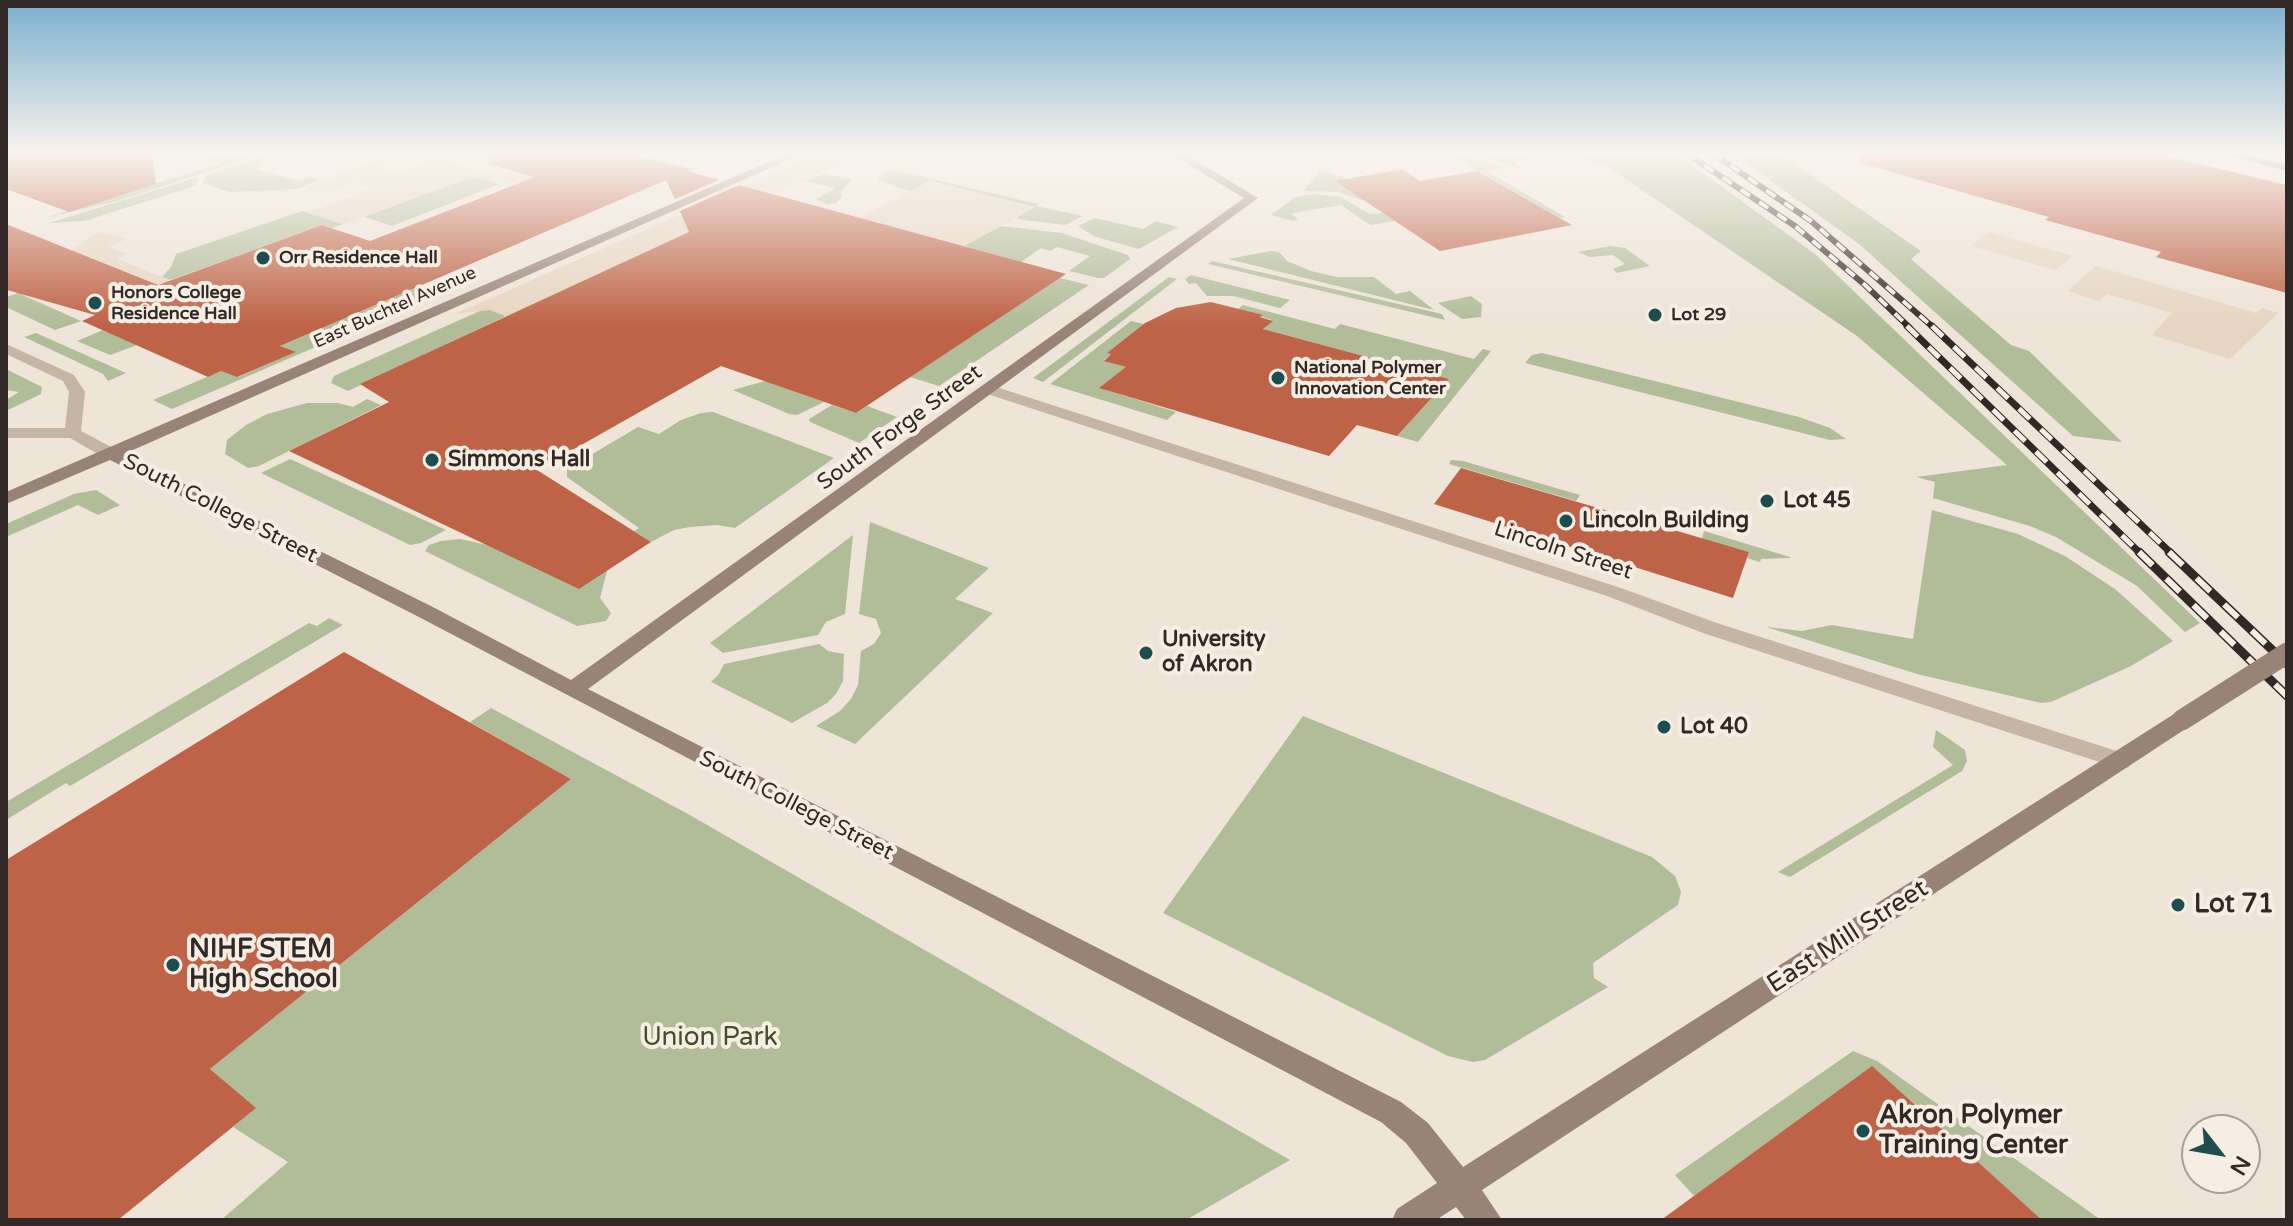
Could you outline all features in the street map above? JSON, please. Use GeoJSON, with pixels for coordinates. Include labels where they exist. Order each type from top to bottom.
{"type":"FeatureCollection","features":[{"type":"Feature","properties":{"kind":"street","name":"East Buchtel Avenue"},"geometry":{"type":"LineString","coordinates":[[6,499],[667,210]]}},
{"type":"Feature","properties":{"kind":"street","name":"South Forge Street"},"geometry":{"type":"LineString","coordinates":[[572,690],[1235,210]]}},
{"type":"Feature","properties":{"kind":"street"},"geometry":{"type":"LineString","coordinates":[[6,348],[69,378],[77,392],[73,433]]}},
{"type":"Feature","properties":{"kind":"street","name":"Lincoln Street"},"geometry":{"type":"LineString","coordinates":[[990,390],[1614,592],[1710,628],[2121,761]]}},
{"type":"Feature","properties":{"kind":"street","name":"South College Street"},"geometry":{"type":"LineString","coordinates":[[6,433],[73,433],[424,611],[1391,1112],[1417,1133],[1486,1220]]}},
{"type":"Feature","properties":{"kind":"street","name":"East Mill Street"},"geometry":{"type":"LineString","coordinates":[[1408,1220],[2287,653]]}},
{"type":"Feature","properties":{"kind":"green space"},"geometry":{"type":"Polygon","coordinates":[[[90,210],[118,210],[84,221],[49,223],[90,210]]]}},
{"type":"Feature","properties":{"kind":"green space"},"geometry":{"type":"Polygon","coordinates":[[[382,210],[433,210],[392,226],[364,217],[382,210]]]}},
{"type":"Feature","properties":{"kind":"green space"},"geometry":{"type":"Polygon","coordinates":[[[1029,210],[1056,210],[1083,216],[1065,225],[1016,218],[1029,210]]]}},
{"type":"Feature","properties":{"kind":"green space"},"geometry":{"type":"Polygon","coordinates":[[[1277,210],[1309,210],[1291,214],[1298,219],[1294,221],[1271,215],[1277,210]]]}},
{"type":"Feature","properties":{"kind":"green space"},"geometry":{"type":"Polygon","coordinates":[[[1349,210],[1383,213],[1395,221],[1370,225],[1349,210]]]}},
{"type":"Feature","properties":{"kind":"green space"},"geometry":{"type":"Polygon","coordinates":[[[1546,210],[1565,217],[1560,218],[1546,210]]]}},
{"type":"Feature","properties":{"kind":"green space"},"geometry":{"type":"Polygon","coordinates":[[[1672,210],[1754,210],[1815,254],[2200,623],[2185,632],[2137,586],[2056,537],[2030,526],[1933,498],[1935,482],[1916,477],[2007,465],[1857,336],[1672,210]]]}},
{"type":"Feature","properties":{"kind":"green space"},"geometry":{"type":"Polygon","coordinates":[[[1812,210],[1862,210],[1921,251],[1911,259],[2011,345],[2029,351],[2122,442],[2073,436],[1859,244],[1812,210]]]}},
{"type":"Feature","properties":{"kind":"green space"},"geometry":{"type":"Polygon","coordinates":[[[302,211],[343,224],[333,228],[322,225],[170,280],[162,277],[171,267],[176,254],[302,211]]]}},
{"type":"Feature","properties":{"kind":"green space"},"geometry":{"type":"Polygon","coordinates":[[[1095,218],[1143,229],[1156,221],[1178,227],[1139,249],[1096,237],[1078,226],[1095,218]]]}},
{"type":"Feature","properties":{"kind":"green space"},"geometry":{"type":"Polygon","coordinates":[[[1001,226],[1062,233],[1128,255],[1130,259],[1104,278],[1098,278],[1069,271],[1090,256],[1057,247],[1050,251],[1041,248],[1021,262],[964,246],[1001,226]]]}},
{"type":"Feature","properties":{"kind":"green space"},"geometry":{"type":"Polygon","coordinates":[[[1610,246],[1625,248],[1650,266],[1617,273],[1613,269],[1625,264],[1613,255],[1590,257],[1577,252],[1610,246]]]}},
{"type":"Feature","properties":{"kind":"green space"},"geometry":{"type":"Polygon","coordinates":[[[1279,252],[1287,261],[1311,271],[1337,277],[1374,277],[1396,294],[1410,291],[1434,310],[1228,259],[1279,252]]]}},
{"type":"Feature","properties":{"kind":"green space"},"geometry":{"type":"Polygon","coordinates":[[[1212,261],[1442,314],[1445,320],[1208,264],[1212,261]]]}},
{"type":"Feature","properties":{"kind":"green space"},"geometry":{"type":"Polygon","coordinates":[[[1191,275],[1290,300],[1280,308],[1233,296],[1207,296],[1196,283],[1189,284],[1185,279],[1191,275]]]}},
{"type":"Feature","properties":{"kind":"green space"},"geometry":{"type":"Polygon","coordinates":[[[1169,277],[1177,279],[1043,382],[1033,378],[1169,277]]]}},
{"type":"Feature","properties":{"kind":"green space"},"geometry":{"type":"Polygon","coordinates":[[[1060,278],[1089,285],[939,386],[910,377],[1060,278]]]}},
{"type":"Feature","properties":{"kind":"green space"},"geometry":{"type":"Polygon","coordinates":[[[415,288],[436,295],[172,409],[153,400],[221,371],[238,377],[295,352],[280,346],[415,288]]]}},
{"type":"Feature","properties":{"kind":"green space"},"geometry":{"type":"Polygon","coordinates":[[[18,293],[81,321],[55,330],[6,307],[6,297],[18,293]]]}},
{"type":"Feature","properties":{"kind":"green space"},"geometry":{"type":"Polygon","coordinates":[[[1471,296],[1482,304],[1481,317],[1462,319],[1438,303],[1471,296]]]}},
{"type":"Feature","properties":{"kind":"green space"},"geometry":{"type":"Polygon","coordinates":[[[1243,305],[1335,329],[1340,324],[1474,359],[1483,349],[1491,351],[1418,442],[1397,436],[1449,379],[1263,329],[1272,320],[1238,309],[1243,305]]]}},
{"type":"Feature","properties":{"kind":"green space"},"geometry":{"type":"Polygon","coordinates":[[[482,310],[505,315],[348,391],[331,383],[334,376],[482,310]]]}},
{"type":"Feature","properties":{"kind":"green space"},"geometry":{"type":"Polygon","coordinates":[[[1131,321],[1144,324],[1108,353],[1111,354],[1104,360],[1129,368],[1100,388],[1176,412],[1167,420],[1050,384],[1131,321]]]}},
{"type":"Feature","properties":{"kind":"green space"},"geometry":{"type":"Polygon","coordinates":[[[103,330],[137,345],[110,355],[77,341],[103,330]]]}},
{"type":"Feature","properties":{"kind":"green space"},"geometry":{"type":"Polygon","coordinates":[[[36,333],[126,373],[108,381],[103,374],[24,337],[36,333]]]}},
{"type":"Feature","properties":{"kind":"green space"},"geometry":{"type":"Polygon","coordinates":[[[1542,353],[1799,417],[1830,428],[1846,439],[1830,440],[1525,363],[1532,355],[1542,353]]]}},
{"type":"Feature","properties":{"kind":"green space"},"geometry":{"type":"Polygon","coordinates":[[[6,369],[42,387],[41,394],[6,411],[6,400],[19,392],[6,390],[6,369]]]}},
{"type":"Feature","properties":{"kind":"green space"},"geometry":{"type":"Polygon","coordinates":[[[765,381],[824,402],[797,415],[789,414],[733,390],[765,381]]]}},
{"type":"Feature","properties":{"kind":"green space"},"geometry":{"type":"Polygon","coordinates":[[[367,399],[381,405],[259,466],[248,468],[225,454],[227,440],[267,414],[307,403],[338,403],[353,407],[367,399]]]}},
{"type":"Feature","properties":{"kind":"green space"},"geometry":{"type":"Polygon","coordinates":[[[832,405],[856,413],[867,406],[897,417],[859,443],[810,422],[809,419],[832,405]]]}},
{"type":"Feature","properties":{"kind":"green space"},"geometry":{"type":"Polygon","coordinates":[[[713,412],[834,458],[735,528],[717,525],[690,527],[674,530],[651,542],[634,531],[639,528],[567,477],[567,469],[638,427],[659,434],[681,420],[713,412]]]}},
{"type":"Feature","properties":{"kind":"green space"},"geometry":{"type":"Polygon","coordinates":[[[290,459],[446,530],[410,545],[261,473],[290,459]]]}},
{"type":"Feature","properties":{"kind":"green space"},"geometry":{"type":"Polygon","coordinates":[[[1451,460],[1580,495],[1576,501],[1449,464],[1451,460]]]}},
{"type":"Feature","properties":{"kind":"green space"},"geometry":{"type":"Polygon","coordinates":[[[96,490],[120,505],[98,515],[78,505],[6,537],[6,524],[74,494],[96,490]]]}},
{"type":"Feature","properties":{"kind":"green space"},"geometry":{"type":"Polygon","coordinates":[[[1932,510],[2018,534],[2065,556],[2115,589],[2173,641],[2131,666],[2051,702],[2041,703],[1917,674],[1766,627],[1802,631],[1832,625],[1913,639],[1932,510]]]}},
{"type":"Feature","properties":{"kind":"green space"},"geometry":{"type":"Polygon","coordinates":[[[870,522],[989,568],[955,599],[993,613],[855,744],[816,726],[840,711],[851,699],[858,685],[861,651],[874,644],[881,633],[876,619],[859,614],[870,522]]]}},
{"type":"Feature","properties":{"kind":"green space"},"geometry":{"type":"Polygon","coordinates":[[[1704,531],[1791,558],[1761,559],[1760,562],[1747,558],[1749,552],[1702,539],[1704,531]]]}},
{"type":"Feature","properties":{"kind":"green space"},"geometry":{"type":"Polygon","coordinates":[[[853,535],[845,614],[826,622],[818,635],[723,653],[710,643],[853,535]]]}},
{"type":"Feature","properties":{"kind":"green space"},"geometry":{"type":"Polygon","coordinates":[[[460,539],[607,571],[600,598],[611,613],[606,621],[577,626],[425,551],[429,545],[460,539]]]}},
{"type":"Feature","properties":{"kind":"green space"},"geometry":{"type":"Polygon","coordinates":[[[329,618],[343,625],[70,786],[66,783],[6,820],[6,802],[309,623],[317,626],[329,618]]]}},
{"type":"Feature","properties":{"kind":"green space"},"geometry":{"type":"Polygon","coordinates":[[[819,644],[828,651],[844,654],[843,681],[827,703],[792,723],[711,682],[724,664],[819,644]]]}},
{"type":"Feature","properties":{"kind":"green space","name":"Union Park"},"geometry":{"type":"Polygon","coordinates":[[[491,708],[688,814],[1290,1160],[1186,1220],[221,1220],[288,1162],[233,1127],[255,1108],[210,1069],[571,779],[470,722],[491,708]]]}},
{"type":"Feature","properties":{"kind":"green space"},"geometry":{"type":"Polygon","coordinates":[[[1303,716],[1652,857],[1675,876],[1681,892],[1678,905],[1593,963],[1594,978],[1608,987],[1485,1060],[1473,1062],[1448,1056],[1163,913],[1303,716]]]}},
{"type":"Feature","properties":{"kind":"green space"},"geometry":{"type":"Polygon","coordinates":[[[1936,730],[1965,750],[1967,761],[1962,771],[1790,877],[1778,872],[1953,765],[1933,747],[1936,730]]]}},
{"type":"Feature","properties":{"kind":"green space"},"geometry":{"type":"Polygon","coordinates":[[[1853,1051],[1877,1061],[2101,1220],[2042,1220],[1872,1067],[1694,1196],[1675,1175],[1853,1051]]]}},
{"type":"Feature","properties":{"kind":"shaded area"},"geometry":{"type":"Polygon","coordinates":[[[314,210],[381,210],[343,224],[307,213],[314,210]]]}},
{"type":"Feature","properties":{"kind":"shaded area"},"geometry":{"type":"Polygon","coordinates":[[[690,210],[751,210],[567,340],[490,310],[455,314],[690,210]]]}},
{"type":"Feature","properties":{"kind":"shaded area"},"geometry":{"type":"Polygon","coordinates":[[[873,210],[1029,210],[964,246],[858,218],[873,210]]]}},
{"type":"Feature","properties":{"kind":"shaded area"},"geometry":{"type":"Polygon","coordinates":[[[97,232],[127,239],[109,246],[126,254],[117,259],[170,280],[157,285],[70,251],[97,232]]]}},
{"type":"Feature","properties":{"kind":"shaded area"},"geometry":{"type":"Polygon","coordinates":[[[1989,232],[2073,256],[2055,270],[1971,246],[1989,232]]]}},
{"type":"Feature","properties":{"kind":"shaded area"},"geometry":{"type":"Polygon","coordinates":[[[2096,266],[2256,313],[2262,308],[2278,313],[2230,359],[2152,335],[2172,313],[2107,294],[2099,301],[2067,291],[2096,266]]]}},
{"type":"Feature","properties":{"kind":"building"},"geometry":{"type":"Polygon","coordinates":[[[449,210],[596,210],[280,346],[296,352],[237,377],[221,371],[208,377],[82,321],[95,315],[7,290],[6,224],[158,285],[322,225],[370,241],[449,210]]]}},
{"type":"Feature","properties":{"kind":"building"},"geometry":{"type":"Polygon","coordinates":[[[832,210],[1066,274],[856,413],[721,366],[537,470],[651,542],[579,589],[289,451],[389,402],[360,384],[689,232],[680,211],[832,210]]]}},
{"type":"Feature","properties":{"kind":"building"},"geometry":{"type":"Polygon","coordinates":[[[1379,210],[1546,210],[1572,225],[1440,251],[1379,210]]]}},
{"type":"Feature","properties":{"kind":"building"},"geometry":{"type":"Polygon","coordinates":[[[2025,210],[2287,210],[2287,293],[2156,257],[2161,252],[2045,220],[2049,217],[2025,210]]]}},
{"type":"Feature","properties":{"kind":"building","name":"National Polymer Innovation Center"},"geometry":{"type":"Polygon","coordinates":[[[1211,302],[1263,315],[1260,317],[1273,321],[1263,329],[1449,379],[1397,436],[1357,425],[1329,456],[1099,388],[1126,367],[1104,361],[1111,354],[1107,353],[1145,323],[1176,308],[1211,302]]]}},
{"type":"Feature","properties":{"kind":"building","name":"Lincoln Building"},"geometry":{"type":"Polygon","coordinates":[[[1461,468],[1749,552],[1733,598],[1434,504],[1461,468]]]}},
{"type":"Feature","properties":{"kind":"building","name":"NIHF STEM High School"},"geometry":{"type":"Polygon","coordinates":[[[344,652],[571,779],[210,1069],[256,1108],[118,1220],[6,1220],[6,860],[344,652]]]}},
{"type":"Feature","properties":{"kind":"building","name":"Akron Polymer Training Center"},"geometry":{"type":"Polygon","coordinates":[[[1872,1066],[2042,1220],[1661,1220],[1872,1066]]]}},
{"type":"Feature","properties":{"kind":"railway"},"geometry":{"type":"LineString","coordinates":[[1771,210],[1865,285],[1910,328]]}},
{"type":"Feature","properties":{"kind":"railway"},"geometry":{"type":"LineString","coordinates":[[1795,210],[1934,328]]}},
{"type":"Feature","properties":{"kind":"railway"},"geometry":{"type":"LineString","coordinates":[[1907,326],[2141,554]]}},
{"type":"Feature","properties":{"kind":"railway"},"geometry":{"type":"LineString","coordinates":[[1932,326],[2172,554]]}},
{"type":"Feature","properties":{"kind":"railway"},"geometry":{"type":"LineString","coordinates":[[2139,552],[2287,696]]}},
{"type":"Feature","properties":{"kind":"railway"},"geometry":{"type":"LineString","coordinates":[[2169,552],[2287,664]]}},
{"type":"Feature","properties":{"kind":"place","name":"Orr Residence Hall"},"geometry":{"type":"Point","coordinates":[263,258]}},
{"type":"Feature","properties":{"kind":"place","name":"Honors College Residence Hall"},"geometry":{"type":"Point","coordinates":[95,303]}},
{"type":"Feature","properties":{"kind":"place","name":"Lot 29"},"geometry":{"type":"Point","coordinates":[1655,315]}},
{"type":"Feature","properties":{"kind":"place","name":"National Polymer Innovation Center"},"geometry":{"type":"Point","coordinates":[1278,378]}},
{"type":"Feature","properties":{"kind":"place","name":"Simmons Hall"},"geometry":{"type":"Point","coordinates":[432,460]}},
{"type":"Feature","properties":{"kind":"place","name":"Lot 45"},"geometry":{"type":"Point","coordinates":[1767,501]}},
{"type":"Feature","properties":{"kind":"place","name":"Lincoln Building"},"geometry":{"type":"Point","coordinates":[1566,521]}},
{"type":"Feature","properties":{"kind":"place","name":"University of Akron"},"geometry":{"type":"Point","coordinates":[1146,653]}},
{"type":"Feature","properties":{"kind":"place","name":"Lot 40"},"geometry":{"type":"Point","coordinates":[1664,727]}},
{"type":"Feature","properties":{"kind":"place","name":"Lot 71"},"geometry":{"type":"Point","coordinates":[2178,905]}},
{"type":"Feature","properties":{"kind":"place","name":"NIHF STEM High School"},"geometry":{"type":"Point","coordinates":[173,965]}},
{"type":"Feature","properties":{"kind":"place","name":"Akron Polymer Training Center"},"geometry":{"type":"Point","coordinates":[1863,1131]}}]}
